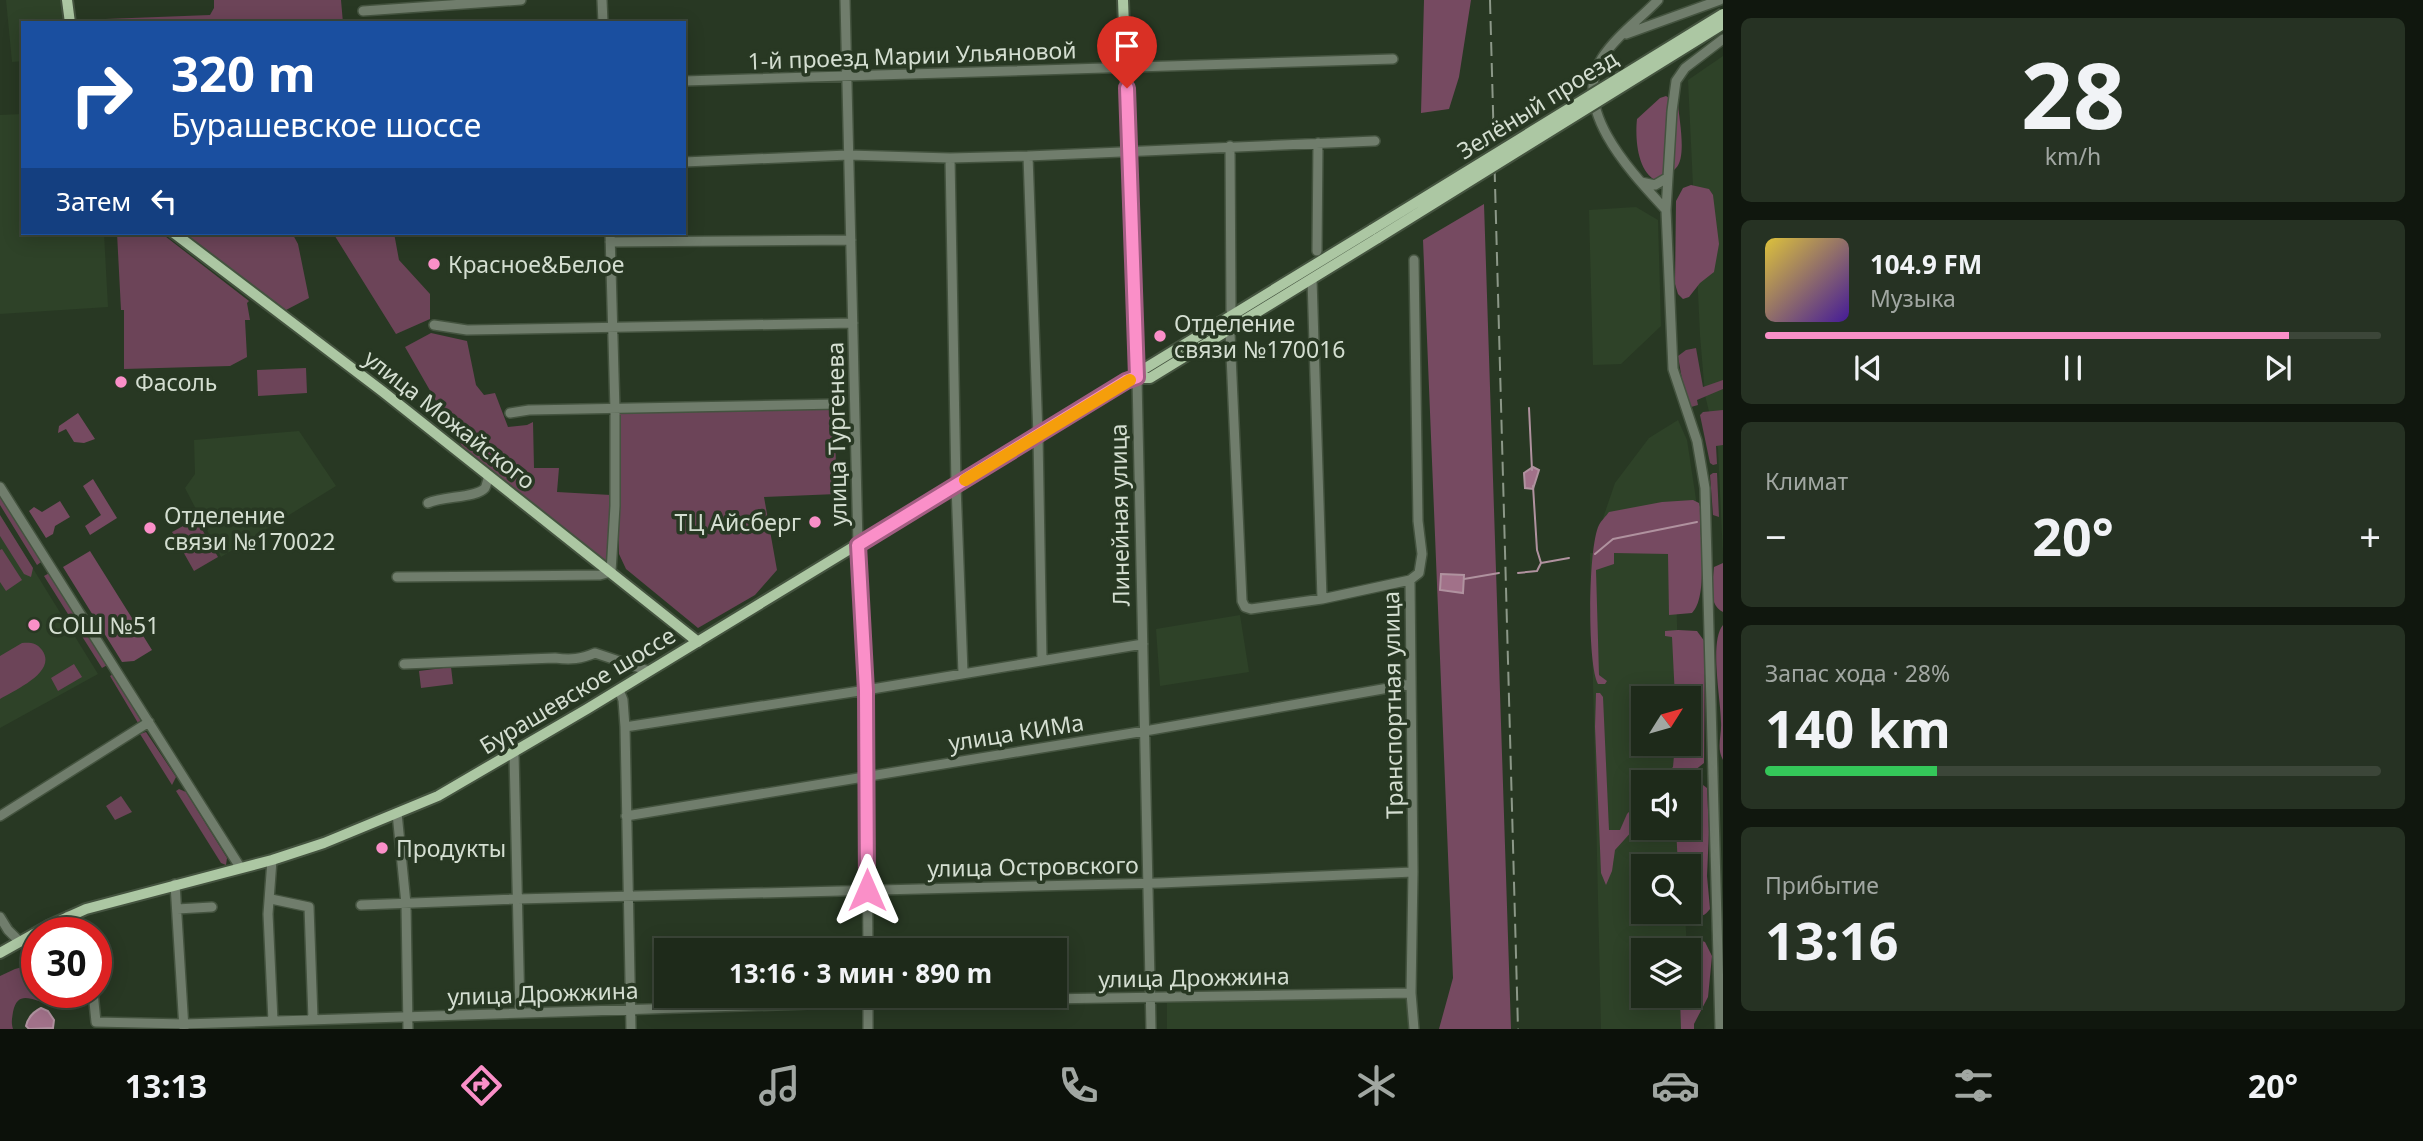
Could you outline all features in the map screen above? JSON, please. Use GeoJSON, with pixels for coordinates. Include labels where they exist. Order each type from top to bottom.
{"type":"FeatureCollection","features":[{"type":"Feature","properties":{"kind":"main road"},"geometry":{"type":"LineString","coordinates":[[67,0],[70,21]]}},
{"type":"Feature","properties":{"kind":"main road","name":"Линейная улица"},"geometry":{"type":"LineString","coordinates":[[1123,0],[1137,377]]}},
{"type":"Feature","properties":{"kind":"main road","name":"Зелёный проезд"},"geometry":{"type":"LineString","coordinates":[[1376,234],[1723,14]]}},
{"type":"Feature","properties":{"kind":"main road","name":"Зелёный проезд"},"geometry":{"type":"LineString","coordinates":[[1376,234],[1723,24]]}},
{"type":"Feature","properties":{"kind":"main road","name":"Бурашевское шоссе"},"geometry":{"type":"LineString","coordinates":[[0,953],[68,916],[103,903],[272,860],[324,843],[438,796],[619,690],[1126,381],[1137,377],[1150,378],[1312,279],[1376,234]]}},
{"type":"Feature","properties":{"kind":"main road","name":"Бурашевское шоссе"},"geometry":{"type":"LineString","coordinates":[[1137,377],[1144,369],[1234,314],[1376,234]]}},
{"type":"Feature","properties":{"kind":"main road","name":"улица Можайского"},"geometry":{"type":"LineString","coordinates":[[177,235],[382,391],[487,482],[611,572],[698,642]]}},
{"type":"Feature","properties":{"kind":"street"},"geometry":{"type":"LineString","coordinates":[[363,11],[521,0]]}},
{"type":"Feature","properties":{"kind":"street"},"geometry":{"type":"LineString","coordinates":[[602,0],[603,21]]}},
{"type":"Feature","properties":{"kind":"street","name":"улица Тургенева"},"geometry":{"type":"LineString","coordinates":[[845,0],[858,545],[866,691],[867,938]]}},
{"type":"Feature","properties":{"kind":"street"},"geometry":{"type":"LineString","coordinates":[[1658,0],[1601,59],[1595,74],[1593,91],[1611,144],[1626,167],[1666,210]]}},
{"type":"Feature","properties":{"kind":"street"},"geometry":{"type":"LineString","coordinates":[[1691,0],[1702,6]]}},
{"type":"Feature","properties":{"kind":"street"},"geometry":{"type":"LineString","coordinates":[[1622,36],[1720,0]]}},
{"type":"Feature","properties":{"kind":"street"},"geometry":{"type":"LineString","coordinates":[[1720,1029],[1705,488],[1697,441],[1673,369],[1666,210],[1676,81],[1688,65],[1723,38]]}},
{"type":"Feature","properties":{"kind":"street","name":"1-й проезд Марии Ульяновой"},"geometry":{"type":"LineString","coordinates":[[686,81],[1393,59]]}},
{"type":"Feature","properties":{"kind":"street"},"geometry":{"type":"LineString","coordinates":[[686,162],[849,155],[950,158],[1028,156],[1375,141]]}},
{"type":"Feature","properties":{"kind":"street"},"geometry":{"type":"LineString","coordinates":[[1317,251],[1318,143]]}},
{"type":"Feature","properties":{"kind":"street"},"geometry":{"type":"LineString","coordinates":[[1230,146],[1231,310],[1234,314]]}},
{"type":"Feature","properties":{"kind":"street"},"geometry":{"type":"LineString","coordinates":[[1028,156],[1038,436],[1042,661]]}},
{"type":"Feature","properties":{"kind":"street"},"geometry":{"type":"LineString","coordinates":[[950,158],[956,485],[963,673]]}},
{"type":"Feature","properties":{"kind":"street"},"geometry":{"type":"LineString","coordinates":[[1639,181],[1653,185],[1660,184],[1667,178]]}},
{"type":"Feature","properties":{"kind":"street"},"geometry":{"type":"LineString","coordinates":[[397,578],[600,575],[611,572],[615,506],[615,410],[610,238],[850,240]]}},
{"type":"Feature","properties":{"kind":"street","name":"Транспортная улица"},"geometry":{"type":"LineString","coordinates":[[1414,260],[1418,521],[1422,554],[1419,573],[1410,580],[1413,872],[1411,993],[1414,1029]]}},
{"type":"Feature","properties":{"kind":"street"},"geometry":{"type":"LineString","coordinates":[[1312,279],[1322,600]]}},
{"type":"Feature","properties":{"kind":"street"},"geometry":{"type":"LineString","coordinates":[[434,325],[467,330],[853,323]]}},
{"type":"Feature","properties":{"kind":"street"},"geometry":{"type":"LineString","coordinates":[[1228,330],[1242,601],[1245,607],[1251,610],[1322,600],[1410,580]]}},
{"type":"Feature","properties":{"kind":"street","name":"Линейная улица"},"geometry":{"type":"LineString","coordinates":[[1137,377],[1151,1029]]}},
{"type":"Feature","properties":{"kind":"street"},"geometry":{"type":"LineString","coordinates":[[510,414],[529,410],[838,404]]}},
{"type":"Feature","properties":{"kind":"street"},"geometry":{"type":"LineString","coordinates":[[428,503],[439,498],[475,495],[487,482]]}},
{"type":"Feature","properties":{"kind":"street"},"geometry":{"type":"LineString","coordinates":[[0,488],[240,867]]}},
{"type":"Feature","properties":{"kind":"street"},"geometry":{"type":"LineString","coordinates":[[625,727],[866,691],[1143,644]]}},
{"type":"Feature","properties":{"kind":"street"},"geometry":{"type":"LineString","coordinates":[[404,664],[555,658],[570,660],[595,653],[649,671]]}},
{"type":"Feature","properties":{"kind":"street","name":"улица КИМа"},"geometry":{"type":"LineString","coordinates":[[626,816],[1145,731],[1411,684]]}},
{"type":"Feature","properties":{"kind":"street"},"geometry":{"type":"LineString","coordinates":[[619,690],[623,700],[625,727],[631,1029]]}},
{"type":"Feature","properties":{"kind":"street"},"geometry":{"type":"LineString","coordinates":[[0,816],[149,722]]}},
{"type":"Feature","properties":{"kind":"street"},"geometry":{"type":"LineString","coordinates":[[514,753],[520,1012]]}},
{"type":"Feature","properties":{"kind":"street"},"geometry":{"type":"LineString","coordinates":[[397,813],[406,904],[408,1029]]}},
{"type":"Feature","properties":{"kind":"street"},"geometry":{"type":"LineString","coordinates":[[272,860],[268,914],[273,1021]]}},
{"type":"Feature","properties":{"kind":"street","name":"улица Островского"},"geometry":{"type":"LineString","coordinates":[[361,905],[1413,872]]}},
{"type":"Feature","properties":{"kind":"street"},"geometry":{"type":"LineString","coordinates":[[175,884],[184,1026]]}},
{"type":"Feature","properties":{"kind":"street"},"geometry":{"type":"LineString","coordinates":[[271,899],[309,907],[313,1019]]}},
{"type":"Feature","properties":{"kind":"street"},"geometry":{"type":"LineString","coordinates":[[177,909],[212,906]]}},
{"type":"Feature","properties":{"kind":"street"},"geometry":{"type":"LineString","coordinates":[[0,917],[19,942]]}},
{"type":"Feature","properties":{"kind":"street","name":"улица Дрожжина"},"geometry":{"type":"LineString","coordinates":[[1067,998],[1411,993]]}},
{"type":"Feature","properties":{"kind":"street","name":"улица Дрожжина"},"geometry":{"type":"LineString","coordinates":[[95,1008],[96,1022],[184,1026],[654,1008]]}},
{"type":"Feature","properties":{"kind":"street"},"geometry":{"type":"LineString","coordinates":[[868,1008],[868,1029]]}},
{"type":"Feature","properties":{"kind":"shaded area"},"geometry":{"type":"Polygon","coordinates":[[[6,0],[64,0],[67,21],[21,21],[21,61],[12,62],[6,0]]]}},
{"type":"Feature","properties":{"kind":"shaded area"},"geometry":{"type":"Polygon","coordinates":[[[214,0],[341,0],[343,21],[79,21],[210,15],[214,0]]]}},
{"type":"Feature","properties":{"kind":"shaded area"},"geometry":{"type":"Polygon","coordinates":[[[1424,0],[1471,0],[1459,77],[1449,109],[1421,113],[1424,0]]]}},
{"type":"Feature","properties":{"kind":"shaded area"},"geometry":{"type":"Polygon","coordinates":[[[1723,56],[1723,556],[1718,449],[1705,395],[1700,335],[1688,80],[1723,56]]]}},
{"type":"Feature","properties":{"kind":"shaded area"},"geometry":{"type":"Polygon","coordinates":[[[1666,96],[1678,104],[1681,155],[1674,170],[1657,181],[1650,177],[1641,162],[1636,135],[1637,119],[1660,98],[1666,96]]]}},
{"type":"Feature","properties":{"kind":"shaded area"},"geometry":{"type":"Polygon","coordinates":[[[21,114],[21,235],[104,235],[108,307],[0,314],[0,115],[21,114]]]}},
{"type":"Feature","properties":{"kind":"shaded area"},"geometry":{"type":"Polygon","coordinates":[[[1691,185],[1709,189],[1713,195],[1719,244],[1714,272],[1700,283],[1689,297],[1683,299],[1675,284],[1676,201],[1683,188],[1691,185]]]}},
{"type":"Feature","properties":{"kind":"shaded area"},"geometry":{"type":"Polygon","coordinates":[[[1484,204],[1511,1029],[1439,1029],[1453,978],[1423,240],[1484,204]]]}},
{"type":"Feature","properties":{"kind":"shaded area"},"geometry":{"type":"Polygon","coordinates":[[[1636,207],[1658,220],[1661,326],[1621,364],[1593,365],[1589,210],[1636,207]]]}},
{"type":"Feature","properties":{"kind":"shaded area"},"geometry":{"type":"Polygon","coordinates":[[[117,235],[164,235],[249,301],[247,303],[250,320],[245,320],[247,357],[230,366],[124,369],[124,310],[121,310],[117,235]]]}},
{"type":"Feature","properties":{"kind":"shaded area"},"geometry":{"type":"Polygon","coordinates":[[[187,235],[293,235],[298,244],[309,298],[286,310],[187,235]]]}},
{"type":"Feature","properties":{"kind":"shaded area"},"geometry":{"type":"Polygon","coordinates":[[[334,235],[394,235],[399,260],[430,294],[430,319],[396,334],[334,235]]]}},
{"type":"Feature","properties":{"kind":"shaded area"},"geometry":{"type":"Polygon","coordinates":[[[431,333],[467,341],[476,385],[484,395],[495,393],[508,427],[533,422],[534,468],[559,468],[557,492],[611,495],[612,555],[607,562],[463,448],[405,347],[431,333]]]}},
{"type":"Feature","properties":{"kind":"shaded area"},"geometry":{"type":"Polygon","coordinates":[[[1696,348],[1703,387],[1723,380],[1723,389],[1697,400],[1698,405],[1691,407],[1685,397],[1678,356],[1686,350],[1696,348]]]}},
{"type":"Feature","properties":{"kind":"shaded area"},"geometry":{"type":"Polygon","coordinates":[[[306,368],[307,393],[258,396],[257,370],[306,368]]]}},
{"type":"Feature","properties":{"kind":"shaded area"},"geometry":{"type":"Polygon","coordinates":[[[834,407],[837,494],[764,497],[777,570],[755,595],[698,628],[626,569],[619,554],[618,413],[834,407]]]}},
{"type":"Feature","properties":{"kind":"shaded area"},"geometry":{"type":"Polygon","coordinates":[[[1723,410],[1723,445],[1716,446],[1717,464],[1713,465],[1710,463],[1700,415],[1703,412],[1723,410]]]}},
{"type":"Feature","properties":{"kind":"shaded area"},"geometry":{"type":"Polygon","coordinates":[[[78,413],[95,439],[84,443],[74,442],[66,429],[58,433],[59,426],[78,413]]]}},
{"type":"Feature","properties":{"kind":"shaded area"},"geometry":{"type":"Polygon","coordinates":[[[1678,420],[1687,440],[1697,506],[1603,518],[1615,483],[1649,438],[1678,420]]]}},
{"type":"Feature","properties":{"kind":"shaded area"},"geometry":{"type":"Polygon","coordinates":[[[299,431],[336,486],[221,557],[185,488],[195,474],[194,440],[299,431]]]}},
{"type":"Feature","properties":{"kind":"shaded area"},"geometry":{"type":"Polygon","coordinates":[[[1533,467],[1539,470],[1533,489],[1525,488],[1524,473],[1533,467]]]}},
{"type":"Feature","properties":{"kind":"shaded area"},"geometry":{"type":"Polygon","coordinates":[[[1717,473],[1719,517],[1713,515],[1710,475],[1717,473]]]}},
{"type":"Feature","properties":{"kind":"shaded area"},"geometry":{"type":"Polygon","coordinates":[[[93,479],[117,518],[90,535],[85,526],[101,515],[83,486],[93,479]]]}},
{"type":"Feature","properties":{"kind":"shaded area"},"geometry":{"type":"Polygon","coordinates":[[[0,489],[44,560],[37,565],[0,505],[0,489]]]}},
{"type":"Feature","properties":{"kind":"shaded area"},"geometry":{"type":"Polygon","coordinates":[[[1693,500],[1699,503],[1700,507],[1702,579],[1697,605],[1692,613],[1669,615],[1668,554],[1614,553],[1614,564],[1596,570],[1599,675],[1607,681],[1605,684],[1598,684],[1592,654],[1590,605],[1595,537],[1599,525],[1609,512],[1662,502],[1693,500]]]}},
{"type":"Feature","properties":{"kind":"shaded area"},"geometry":{"type":"Polygon","coordinates":[[[60,501],[70,517],[55,526],[53,534],[46,538],[29,511],[34,507],[42,512],[60,501]]]}},
{"type":"Feature","properties":{"kind":"shaded area","name":"СОШ №51"},"geometry":{"type":"Polygon","coordinates":[[[0,515],[98,674],[0,728],[0,515]]]}},
{"type":"Feature","properties":{"kind":"shaded area"},"geometry":{"type":"Polygon","coordinates":[[[0,515],[33,568],[31,577],[24,574],[0,536],[0,515]]]}},
{"type":"Feature","properties":{"kind":"shaded area"},"geometry":{"type":"Polygon","coordinates":[[[196,519],[218,557],[194,571],[172,532],[196,519]]]}},
{"type":"Feature","properties":{"kind":"shaded area"},"geometry":{"type":"Polygon","coordinates":[[[2,549],[22,580],[6,591],[0,582],[2,549]]]}},
{"type":"Feature","properties":{"kind":"shaded area"},"geometry":{"type":"Polygon","coordinates":[[[1675,550],[1679,686],[1631,686],[1631,756],[1680,756],[1681,770],[1631,770],[1631,840],[1683,840],[1684,854],[1631,854],[1631,924],[1686,924],[1686,938],[1631,938],[1631,1008],[1688,1008],[1689,1029],[1601,1029],[1590,553],[1675,550]]]}},
{"type":"Feature","properties":{"kind":"shaded area"},"geometry":{"type":"Polygon","coordinates":[[[90,551],[152,650],[134,661],[122,662],[63,567],[90,551]]]}},
{"type":"Feature","properties":{"kind":"shaded area"},"geometry":{"type":"Polygon","coordinates":[[[1723,563],[1723,612],[1715,604],[1712,592],[1714,567],[1723,563]]]}},
{"type":"Feature","properties":{"kind":"shaded area"},"geometry":{"type":"Polygon","coordinates":[[[51,572],[109,664],[102,668],[44,576],[51,572]]]}},
{"type":"Feature","properties":{"kind":"shaded area"},"geometry":{"type":"Polygon","coordinates":[[[1441,574],[1464,575],[1463,593],[1440,590],[1441,574]]]}},
{"type":"Feature","properties":{"kind":"shaded area"},"geometry":{"type":"Polygon","coordinates":[[[1240,615],[1249,672],[1160,686],[1156,629],[1240,615]]]}},
{"type":"Feature","properties":{"kind":"shaded area"},"geometry":{"type":"Polygon","coordinates":[[[1723,625],[1723,760],[1716,657],[1719,633],[1723,625]]]}},
{"type":"Feature","properties":{"kind":"shaded area"},"geometry":{"type":"Polygon","coordinates":[[[1665,631],[1697,631],[1705,642],[1704,763],[1695,770],[1670,770],[1674,756],[1701,756],[1701,686],[1674,686],[1672,637],[1665,636],[1665,631]]]}},
{"type":"Feature","properties":{"kind":"shaded area"},"geometry":{"type":"Polygon","coordinates":[[[22,643],[33,644],[42,650],[44,666],[24,685],[0,699],[0,656],[22,643]]]}},
{"type":"Feature","properties":{"kind":"shaded area"},"geometry":{"type":"Polygon","coordinates":[[[74,664],[82,677],[58,691],[51,678],[74,664]]]}},
{"type":"Feature","properties":{"kind":"shaded area"},"geometry":{"type":"Polygon","coordinates":[[[451,667],[453,684],[421,688],[419,671],[451,667]]]}},
{"type":"Feature","properties":{"kind":"shaded area"},"geometry":{"type":"Polygon","coordinates":[[[113,674],[140,722],[138,723],[110,676],[113,674]]]}},
{"type":"Feature","properties":{"kind":"shaded area"},"geometry":{"type":"Polygon","coordinates":[[[1596,693],[1600,693],[1603,697],[1609,830],[1620,830],[1631,810],[1631,832],[1615,850],[1612,871],[1606,885],[1601,873],[1596,693]]]}},
{"type":"Feature","properties":{"kind":"shaded area"},"geometry":{"type":"Polygon","coordinates":[[[146,732],[176,777],[172,785],[140,734],[146,732]]]}},
{"type":"Feature","properties":{"kind":"shaded area"},"geometry":{"type":"Polygon","coordinates":[[[1701,784],[1707,788],[1709,831],[1707,876],[1710,909],[1704,915],[1701,916],[1701,854],[1677,854],[1677,840],[1701,840],[1701,784]]]}},
{"type":"Feature","properties":{"kind":"shaded area"},"geometry":{"type":"Polygon","coordinates":[[[179,789],[186,792],[227,858],[226,865],[221,863],[176,791],[179,789]]]}},
{"type":"Feature","properties":{"kind":"shaded area"},"geometry":{"type":"Polygon","coordinates":[[[121,796],[132,812],[115,820],[106,806],[121,796]]]}},
{"type":"Feature","properties":{"kind":"shaded area"},"geometry":{"type":"Polygon","coordinates":[[[1701,941],[1705,942],[1712,956],[1708,997],[1694,1029],[1681,1029],[1680,1008],[1701,1008],[1701,941]]]}},
{"type":"Feature","properties":{"kind":"shaded area"},"geometry":{"type":"Polygon","coordinates":[[[21,967],[21,999],[15,1004],[13,1029],[0,1029],[0,976],[21,967]]]}},
{"type":"Feature","properties":{"kind":"shaded area"},"geometry":{"type":"Polygon","coordinates":[[[1409,997],[1410,1029],[1167,1029],[1167,1001],[1409,997]]]}},
{"type":"Feature","properties":{"kind":"shaded area"},"geometry":{"type":"Polygon","coordinates":[[[41,1008],[48,1011],[54,1020],[53,1028],[29,1029],[26,1026],[33,1013],[41,1008]]]}},
{"type":"Feature","properties":{"kind":"waterway"},"geometry":{"type":"LineString","coordinates":[[1529,408],[1532,470]]}},
{"type":"Feature","properties":{"kind":"waterway"},"geometry":{"type":"LineString","coordinates":[[1533,486],[1537,550],[1541,563]]}},
{"type":"Feature","properties":{"kind":"waterway"},"geometry":{"type":"LineString","coordinates":[[1595,554],[1613,539],[1697,522]]}},
{"type":"Feature","properties":{"kind":"waterway"},"geometry":{"type":"LineString","coordinates":[[1518,573],[1537,571],[1541,563],[1569,558]]}},
{"type":"Feature","properties":{"kind":"waterway"},"geometry":{"type":"LineString","coordinates":[[1464,579],[1499,573]]}},
{"type":"Feature","properties":{"kind":"railway"},"geometry":{"type":"LineString","coordinates":[[1490,0],[1518,1029]]}},
{"type":"Feature","properties":{"kind":"slow traffic"},"geometry":{"type":"LineString","coordinates":[[965,480],[1130,380]]}},
{"type":"Feature","properties":{"kind":"place","name":"Красное&Белое"},"geometry":{"type":"Point","coordinates":[434,264]}},
{"type":"Feature","properties":{"kind":"place","name":"Отделение связи №170016"},"geometry":{"type":"Point","coordinates":[1160,336]}},
{"type":"Feature","properties":{"kind":"place","name":"Фасоль"},"geometry":{"type":"Point","coordinates":[121,382]}},
{"type":"Feature","properties":{"kind":"place","name":"ТЦ Айсберг"},"geometry":{"type":"Point","coordinates":[815,522]}},
{"type":"Feature","properties":{"kind":"place","name":"Отделение связи №170022"},"geometry":{"type":"Point","coordinates":[150,528]}},
{"type":"Feature","properties":{"kind":"place","name":"СОШ №51"},"geometry":{"type":"Point","coordinates":[34,625]}},
{"type":"Feature","properties":{"kind":"place","name":"Продукты"},"geometry":{"type":"Point","coordinates":[382,848]}},
{"type":"Feature","properties":{"kind":"route"},"geometry":{"type":"LineString","coordinates":[[867,890],[866,691],[858,545],[1126,381],[1137,377],[1127,88]]}}]}
